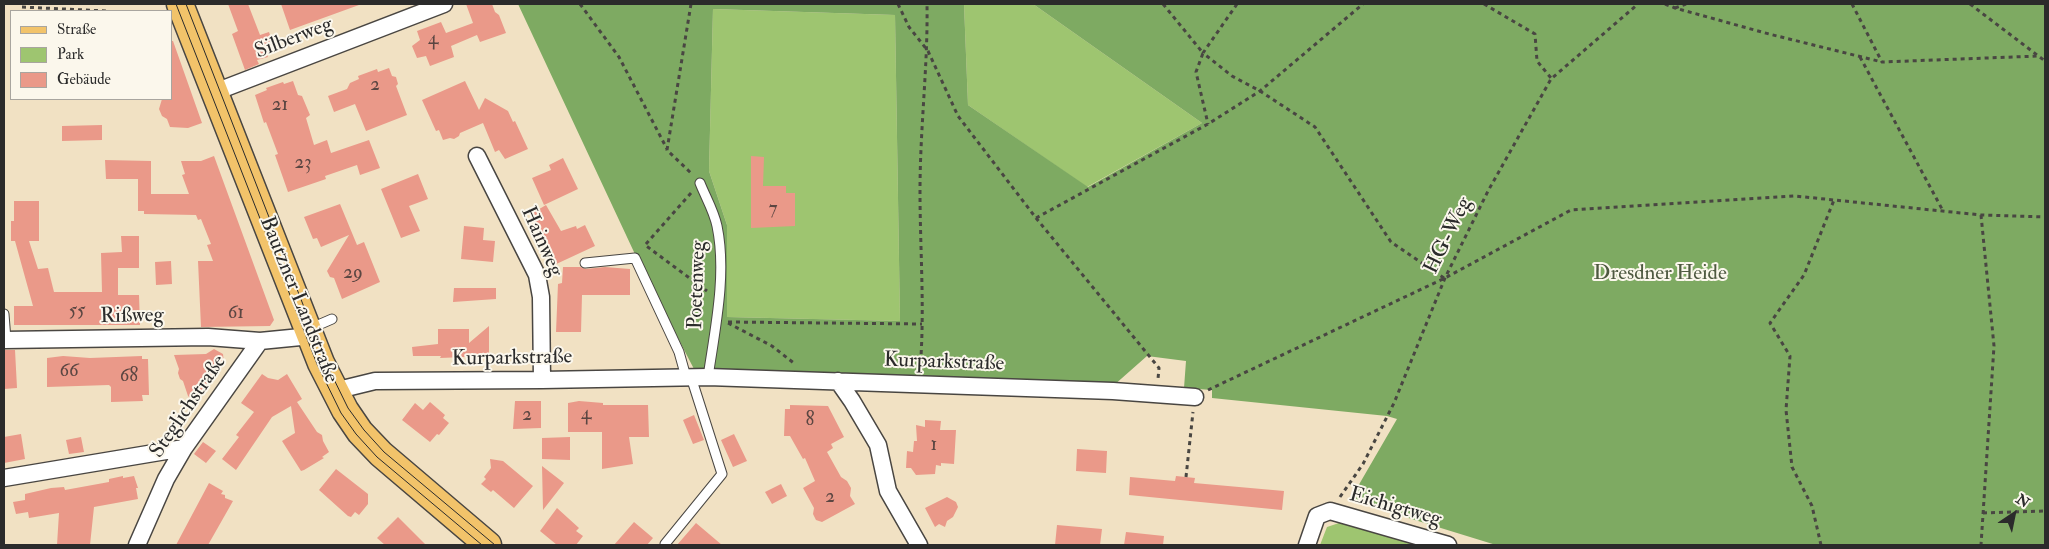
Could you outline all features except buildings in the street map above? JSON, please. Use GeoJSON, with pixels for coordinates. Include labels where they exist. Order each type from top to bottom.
{"type":"FeatureCollection","features":[{"type":"Feature","properties":{"kind":"main road","name":"Bautzner Landstraße"},"geometry":{"type":"LineString","coordinates":[[180,4],[310,333],[334,392],[344,410],[360,432],[380,454],[488,545]]}},
{"type":"Feature","properties":{"kind":"street","name":"Silberweg"},"geometry":{"type":"LineString","coordinates":[[216,92],[444,4]]}},
{"type":"Feature","properties":{"kind":"street","name":"Hainweg"},"geometry":{"type":"LineString","coordinates":[[477,156],[537,275],[541,297],[542,380]]}},
{"type":"Feature","properties":{"kind":"street"},"geometry":{"type":"LineString","coordinates":[[260,341],[310,333]]}},
{"type":"Feature","properties":{"kind":"street","name":"Rißweg"},"geometry":{"type":"LineString","coordinates":[[5,340],[208,337],[260,341]]}},
{"type":"Feature","properties":{"kind":"street","name":"Steglichstraße"},"geometry":{"type":"LineString","coordinates":[[137,545],[166,479],[184,448],[260,341]]}},
{"type":"Feature","properties":{"kind":"street","name":"Kurparkstraße"},"geometry":{"type":"LineString","coordinates":[[334,392],[375,381],[708,377],[919,383],[1195,397]]}},
{"type":"Feature","properties":{"kind":"street"},"geometry":{"type":"LineString","coordinates":[[838,381],[878,445],[888,491],[919,545]]}},
{"type":"Feature","properties":{"kind":"street"},"geometry":{"type":"LineString","coordinates":[[4,478],[184,448]]}},
{"type":"Feature","properties":{"kind":"street"},"geometry":{"type":"LineString","coordinates":[[1307,545],[1317,516],[1330,511]]}},
{"type":"Feature","properties":{"kind":"street","name":"Eichigtweg"},"geometry":{"type":"LineString","coordinates":[[1330,511],[1448,545]]}},
{"type":"Feature","properties":{"kind":"lane","name":"Poetenweg"},"geometry":{"type":"LineString","coordinates":[[700,182],[717,225],[720,254],[719,300],[708,377]]}},
{"type":"Feature","properties":{"kind":"lane"},"geometry":{"type":"LineString","coordinates":[[585,263],[635,258],[679,352],[722,474],[664,544]]}},
{"type":"Feature","properties":{"kind":"lane"},"geometry":{"type":"LineString","coordinates":[[4,314],[5,340]]}},
{"type":"Feature","properties":{"kind":"lane"},"geometry":{"type":"LineString","coordinates":[[310,333],[332,319]]}},
{"type":"Feature","properties":{"kind":"path"},"geometry":{"type":"LineString","coordinates":[[580,4],[619,57],[667,150],[700,182],[646,245],[719,300]]}},
{"type":"Feature","properties":{"kind":"path"},"geometry":{"type":"LineString","coordinates":[[667,150],[691,4]]}},
{"type":"Feature","properties":{"kind":"path"},"geometry":{"type":"LineString","coordinates":[[898,4],[909,27],[928,50],[958,116],[1036,218],[1159,368],[1156,394]]}},
{"type":"Feature","properties":{"kind":"path"},"geometry":{"type":"LineString","coordinates":[[919,383],[922,324],[920,189],[928,50],[927,4]]}},
{"type":"Feature","properties":{"kind":"path"},"geometry":{"type":"LineString","coordinates":[[1163,4],[1202,52],[1232,76],[1260,91],[1315,128],[1391,242],[1445,278]]}},
{"type":"Feature","properties":{"kind":"path"},"geometry":{"type":"LineString","coordinates":[[1208,124],[1196,72],[1202,52],[1237,4]]}},
{"type":"Feature","properties":{"kind":"path"},"geometry":{"type":"LineString","coordinates":[[1036,218],[1208,124],[1260,91],[1363,4]]}},
{"type":"Feature","properties":{"kind":"path"},"geometry":{"type":"LineString","coordinates":[[1484,4],[1535,34],[1537,61],[1552,79]]}},
{"type":"Feature","properties":{"kind":"path","name":"HG-Weg"},"geometry":{"type":"LineString","coordinates":[[1330,511],[1363,464],[1394,403],[1445,278],[1488,191],[1552,79],[1638,4]]}},
{"type":"Feature","properties":{"kind":"path"},"geometry":{"type":"LineString","coordinates":[[1665,4],[1882,62],[2039,56]]}},
{"type":"Feature","properties":{"kind":"path"},"geometry":{"type":"LineString","coordinates":[[1675,8],[1686,4]]}},
{"type":"Feature","properties":{"kind":"path"},"geometry":{"type":"LineString","coordinates":[[1852,4],[1882,62]]}},
{"type":"Feature","properties":{"kind":"path"},"geometry":{"type":"LineString","coordinates":[[1970,4],[2045,61]]}},
{"type":"Feature","properties":{"kind":"path"},"geometry":{"type":"LineString","coordinates":[[22,7],[43,10]]}},
{"type":"Feature","properties":{"kind":"path"},"geometry":{"type":"LineString","coordinates":[[1860,57],[1943,210]]}},
{"type":"Feature","properties":{"kind":"path"},"geometry":{"type":"LineString","coordinates":[[1195,397],[1445,278],[1571,210],[1795,196],[1981,215],[2045,217]]}},
{"type":"Feature","properties":{"kind":"path"},"geometry":{"type":"LineString","coordinates":[[1821,545],[1812,506],[1792,467],[1786,410],[1790,356],[1770,323],[1804,275],[1834,200]]}},
{"type":"Feature","properties":{"kind":"path"},"geometry":{"type":"LineString","coordinates":[[1981,215],[1994,346],[1981,545]]}},
{"type":"Feature","properties":{"kind":"path"},"geometry":{"type":"LineString","coordinates":[[816,380],[772,346],[725,322],[922,324]]}},
{"type":"Feature","properties":{"kind":"path"},"geometry":{"type":"LineString","coordinates":[[1186,477],[1191,428]]}},
{"type":"Feature","properties":{"kind":"path"},"geometry":{"type":"LineString","coordinates":[[1983,512],[2045,511]]}},
{"type":"Feature","properties":{"kind":"green space","name":"Dresdner Heide"},"geometry":{"type":"Polygon","coordinates":[[[518,4],[964,4],[968,105],[1088,187],[1202,123],[1033,4],[2045,4],[2045,545],[1496,545],[1350,500],[1397,419],[1387,416],[1212,398],[1212,390],[1184,388],[1186,361],[1147,356],[1113,386],[694,369],[641,267],[518,4]],[[713,9],[709,171],[727,225],[727,317],[900,321],[895,15],[713,9]]]}},
{"type":"Feature","properties":{"kind":"green space"},"geometry":{"type":"Polygon","coordinates":[[[964,4],[1033,4],[1202,123],[1087,187],[968,105],[964,4]]]}},
{"type":"Feature","properties":{"kind":"green space"},"geometry":{"type":"Polygon","coordinates":[[[713,9],[895,15],[900,321],[727,317],[727,225],[709,171],[713,9]]]}},
{"type":"Feature","properties":{"kind":"green space"},"geometry":{"type":"Polygon","coordinates":[[[1342,522],[1421,545],[1320,545],[1327,527],[1342,522]]]}},
{"type":"Feature","properties":{"kind":"tram line"},"geometry":{"type":"LineString","coordinates":[[176,4],[317,364],[341,413],[356,434],[377,457],[482,545]]}},
{"type":"Feature","properties":{"kind":"tram line"},"geometry":{"type":"LineString","coordinates":[[186,4],[325,361],[348,408],[364,430],[384,452],[495,545]]}}]}
